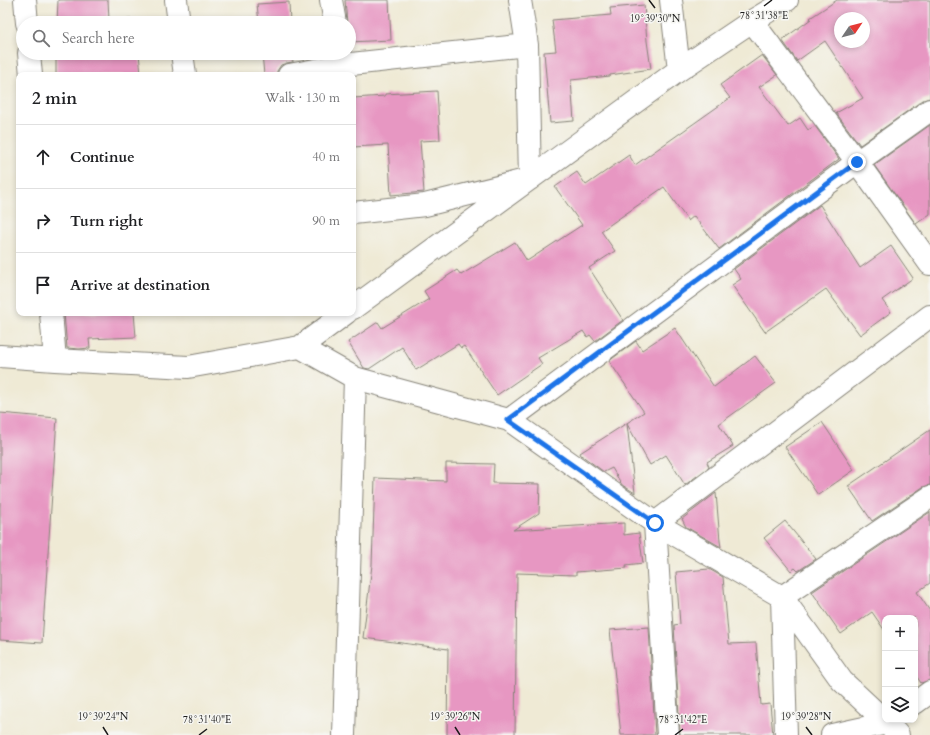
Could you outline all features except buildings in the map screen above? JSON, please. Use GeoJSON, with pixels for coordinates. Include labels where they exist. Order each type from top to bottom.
{"type":"FeatureCollection","features":[{"type":"Feature","properties":{"kind":"street"},"geometry":{"type":"LineString","coordinates":[[25,0],[26,16]]}},
{"type":"Feature","properties":{"kind":"street"},"geometry":{"type":"LineString","coordinates":[[176,0],[178,16]]}},
{"type":"Feature","properties":{"kind":"street"},"geometry":{"type":"LineString","coordinates":[[331,0],[334,16]]}},
{"type":"Feature","properties":{"kind":"street"},"geometry":{"type":"LineString","coordinates":[[520,0],[527,45],[530,179]]}},
{"type":"Feature","properties":{"kind":"street"},"geometry":{"type":"LineString","coordinates":[[671,0],[679,70]]}},
{"type":"Feature","properties":{"kind":"street"},"geometry":{"type":"LineString","coordinates":[[356,306],[679,70],[752,20],[787,0]]}},
{"type":"Feature","properties":{"kind":"street"},"geometry":{"type":"LineString","coordinates":[[752,20],[930,264]]}},
{"type":"Feature","properties":{"kind":"street"},"geometry":{"type":"LineString","coordinates":[[356,58],[527,45]]}},
{"type":"Feature","properties":{"kind":"street"},"geometry":{"type":"LineString","coordinates":[[30,60],[31,72]]}},
{"type":"Feature","properties":{"kind":"street"},"geometry":{"type":"LineString","coordinates":[[183,60],[185,72]]}},
{"type":"Feature","properties":{"kind":"street"},"geometry":{"type":"LineString","coordinates":[[299,72],[338,60]]}},
{"type":"Feature","properties":{"kind":"street"},"geometry":{"type":"LineString","coordinates":[[508,420],[857,162],[930,110]]}},
{"type":"Feature","properties":{"kind":"street"},"geometry":{"type":"LineString","coordinates":[[356,212],[425,205],[530,179]]}},
{"type":"Feature","properties":{"kind":"street"},"geometry":{"type":"LineString","coordinates":[[51,316],[55,360]]}},
{"type":"Feature","properties":{"kind":"street"},"geometry":{"type":"LineString","coordinates":[[0,356],[188,367],[300,347],[342,316]]}},
{"type":"Feature","properties":{"kind":"street"},"geometry":{"type":"LineString","coordinates":[[655,523],[930,316]]}},
{"type":"Feature","properties":{"kind":"street"},"geometry":{"type":"LineString","coordinates":[[300,347],[355,378],[508,420],[655,523],[782,597],[842,681],[892,726]]}},
{"type":"Feature","properties":{"kind":"street"},"geometry":{"type":"LineString","coordinates":[[344,735],[355,378]]}},
{"type":"Feature","properties":{"kind":"street"},"geometry":{"type":"LineString","coordinates":[[782,597],[930,497]]}},
{"type":"Feature","properties":{"kind":"street"},"geometry":{"type":"LineString","coordinates":[[655,523],[668,735]]}},
{"type":"Feature","properties":{"kind":"street"},"geometry":{"type":"LineString","coordinates":[[782,597],[786,735]]}},
{"type":"Feature","properties":{"kind":"street"},"geometry":{"type":"LineString","coordinates":[[918,701],[930,692]]}},
{"type":"Feature","properties":{"kind":"street"},"geometry":{"type":"LineString","coordinates":[[832,735],[892,726]]}},
{"type":"Feature","properties":{"kind":"route"},"geometry":{"type":"LineString","coordinates":[[655,523],[508,420],[857,162]]}}]}
